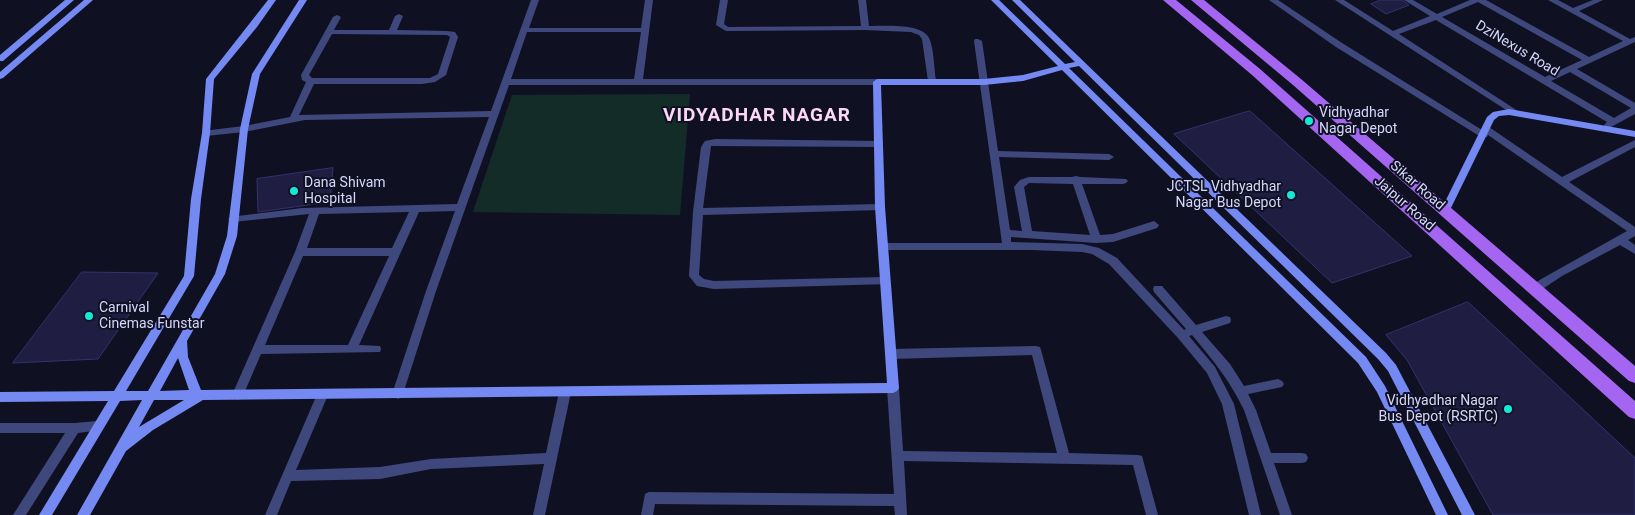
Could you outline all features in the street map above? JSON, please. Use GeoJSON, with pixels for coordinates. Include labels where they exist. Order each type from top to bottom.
{"type":"FeatureCollection","features":[{"type":"Feature","properties":{"kind":"main road","name":"Jaipur Road"},"geometry":{"type":"LineString","coordinates":[[1169,0],[1256,72],[1635,412]]}},
{"type":"Feature","properties":{"kind":"main road","name":"Sikar Road"},"geometry":{"type":"LineString","coordinates":[[1202,1],[1635,376]]}},
{"type":"Feature","properties":{"kind":"street"},"geometry":{"type":"LineString","coordinates":[[0,59],[70,0]]}},
{"type":"Feature","properties":{"kind":"street"},"geometry":{"type":"LineString","coordinates":[[0,76],[89,0]]}},
{"type":"Feature","properties":{"kind":"street"},"geometry":{"type":"LineString","coordinates":[[45,515],[189,276],[196,199],[206,134],[210,79],[272,0]]}},
{"type":"Feature","properties":{"kind":"street"},"geometry":{"type":"LineString","coordinates":[[83,515],[220,274],[232,236],[244,129],[256,74],[304,0]]}},
{"type":"Feature","properties":{"kind":"street"},"geometry":{"type":"LineString","coordinates":[[398,394],[431,291],[535,0]]}},
{"type":"Feature","properties":{"kind":"street"},"geometry":{"type":"LineString","coordinates":[[638,82],[649,0]]}},
{"type":"Feature","properties":{"kind":"street"},"geometry":{"type":"LineString","coordinates":[[724,0],[720,25],[726,29],[865,28],[912,30],[922,33],[926,39],[932,81]]}},
{"type":"Feature","properties":{"kind":"street"},"geometry":{"type":"LineString","coordinates":[[862,0],[865,28]]}},
{"type":"Feature","properties":{"kind":"street"},"geometry":{"type":"LineString","coordinates":[[995,0],[1362,360],[1381,389],[1442,515]]}},
{"type":"Feature","properties":{"kind":"street"},"geometry":{"type":"LineString","coordinates":[[1016,0],[1382,356],[1392,368],[1469,515]]}},
{"type":"Feature","properties":{"kind":"street"},"geometry":{"type":"LineString","coordinates":[[1273,0],[1339,45],[1563,180],[1634,231],[1622,241],[1582,259],[1534,289]]}},
{"type":"Feature","properties":{"kind":"street"},"geometry":{"type":"LineString","coordinates":[[1339,0],[1518,113]]}},
{"type":"Feature","properties":{"kind":"street","name":"DziNexus Road"},"geometry":{"type":"LineString","coordinates":[[1408,0],[1613,121]]}},
{"type":"Feature","properties":{"kind":"street"},"geometry":{"type":"LineString","coordinates":[[1393,34],[1479,0],[1589,61]]}},
{"type":"Feature","properties":{"kind":"street"},"geometry":{"type":"LineString","coordinates":[[1552,0],[1633,40]]}},
{"type":"Feature","properties":{"kind":"street"},"geometry":{"type":"LineString","coordinates":[[1573,11],[1599,0]]}},
{"type":"Feature","properties":{"kind":"street"},"geometry":{"type":"LineString","coordinates":[[392,33],[398,16]]}},
{"type":"Feature","properties":{"kind":"street"},"geometry":{"type":"LineString","coordinates":[[329,32],[452,34],[454,37],[442,75],[438,78],[422,81],[311,81],[305,78],[305,75],[337,17]]}},
{"type":"Feature","properties":{"kind":"street"},"geometry":{"type":"LineString","coordinates":[[525,30],[644,30]]}},
{"type":"Feature","properties":{"kind":"street"},"geometry":{"type":"LineString","coordinates":[[1544,81],[1633,40]]}},
{"type":"Feature","properties":{"kind":"street"},"geometry":{"type":"LineString","coordinates":[[978,41],[1007,246]]}},
{"type":"Feature","properties":{"kind":"street"},"geometry":{"type":"LineString","coordinates":[[505,82],[984,82],[1023,78],[1079,63]]}},
{"type":"Feature","properties":{"kind":"street"},"geometry":{"type":"LineString","coordinates":[[1570,69],[1635,108],[1602,130]]}},
{"type":"Feature","properties":{"kind":"street"},"geometry":{"type":"LineString","coordinates":[[293,119],[311,81]]}},
{"type":"Feature","properties":{"kind":"street"},"geometry":{"type":"LineString","coordinates":[[877,82],[880,208],[901,515]]}},
{"type":"Feature","properties":{"kind":"street"},"geometry":{"type":"LineString","coordinates":[[1446,212],[1490,119],[1496,114],[1518,113],[1602,130],[1635,134]]}},
{"type":"Feature","properties":{"kind":"street"},"geometry":{"type":"LineString","coordinates":[[206,134],[244,129],[293,119],[494,114]]}},
{"type":"Feature","properties":{"kind":"street"},"geometry":{"type":"LineString","coordinates":[[879,144],[708,143],[705,146],[698,212],[694,276],[701,283],[714,285],[885,281]]}},
{"type":"Feature","properties":{"kind":"street"},"geometry":{"type":"LineString","coordinates":[[1563,180],[1635,143]]}},
{"type":"Feature","properties":{"kind":"street"},"geometry":{"type":"LineString","coordinates":[[994,154],[1109,157]]}},
{"type":"Feature","properties":{"kind":"street"},"geometry":{"type":"LineString","coordinates":[[1028,235],[1020,187],[1023,182],[1029,180],[1076,179],[1123,181]]}},
{"type":"Feature","properties":{"kind":"street"},"geometry":{"type":"LineString","coordinates":[[1076,179],[1096,239]]}},
{"type":"Feature","properties":{"kind":"street"},"geometry":{"type":"LineString","coordinates":[[233,219],[315,211],[462,207]]}},
{"type":"Feature","properties":{"kind":"street"},"geometry":{"type":"LineString","coordinates":[[698,212],[880,208]]}},
{"type":"Feature","properties":{"kind":"street"},"geometry":{"type":"LineString","coordinates":[[352,349],[415,209]]}},
{"type":"Feature","properties":{"kind":"street"},"geometry":{"type":"LineString","coordinates":[[238,395],[300,252],[315,211]]}},
{"type":"Feature","properties":{"kind":"street"},"geometry":{"type":"LineString","coordinates":[[1005,233],[1096,239],[1113,238],[1154,225]]}},
{"type":"Feature","properties":{"kind":"street"},"geometry":{"type":"LineString","coordinates":[[1622,241],[1635,250]]}},
{"type":"Feature","properties":{"kind":"street"},"geometry":{"type":"LineString","coordinates":[[883,247],[1007,246],[1082,248],[1096,251],[1113,261],[1182,335],[1210,370],[1228,404],[1254,515]]}},
{"type":"Feature","properties":{"kind":"street"},"geometry":{"type":"LineString","coordinates":[[300,252],[396,252]]}},
{"type":"Feature","properties":{"kind":"street"},"geometry":{"type":"LineString","coordinates":[[1158,289],[1226,367],[1242,391],[1286,515]]}},
{"type":"Feature","properties":{"kind":"street"},"geometry":{"type":"LineString","coordinates":[[1182,335],[1226,320]]}},
{"type":"Feature","properties":{"kind":"street"},"geometry":{"type":"LineString","coordinates":[[182,340],[184,357],[200,396]]}},
{"type":"Feature","properties":{"kind":"street"},"geometry":{"type":"LineString","coordinates":[[258,350],[376,349]]}},
{"type":"Feature","properties":{"kind":"street"},"geometry":{"type":"LineString","coordinates":[[891,354],[1036,350],[1064,458]]}},
{"type":"Feature","properties":{"kind":"street"},"geometry":{"type":"LineString","coordinates":[[1242,391],[1278,384]]}},
{"type":"Feature","properties":{"kind":"street"},"geometry":{"type":"LineString","coordinates":[[0,398],[893,388]]}},
{"type":"Feature","properties":{"kind":"street"},"geometry":{"type":"LineString","coordinates":[[539,515],[564,392]]}},
{"type":"Feature","properties":{"kind":"street"},"geometry":{"type":"LineString","coordinates":[[271,515],[322,395]]}},
{"type":"Feature","properties":{"kind":"street"},"geometry":{"type":"LineString","coordinates":[[119,450],[149,426],[200,396]]}},
{"type":"Feature","properties":{"kind":"street"},"geometry":{"type":"LineString","coordinates":[[0,428],[74,428],[97,426]]}},
{"type":"Feature","properties":{"kind":"street"},"geometry":{"type":"LineString","coordinates":[[19,515],[74,428]]}},
{"type":"Feature","properties":{"kind":"street"},"geometry":{"type":"LineString","coordinates":[[898,456],[1138,460],[1152,515]]}},
{"type":"Feature","properties":{"kind":"street"},"geometry":{"type":"LineString","coordinates":[[288,476],[380,473],[430,464],[551,458]]}},
{"type":"Feature","properties":{"kind":"street"},"geometry":{"type":"LineString","coordinates":[[1267,458],[1302,458]]}},
{"type":"Feature","properties":{"kind":"street"},"geometry":{"type":"LineString","coordinates":[[647,515],[649,498],[900,500]]}},
{"type":"Feature","properties":{"kind":"green space"},"geometry":{"type":"Polygon","coordinates":[[[690,94],[680,215],[473,212],[512,95],[690,94]]]}},
{"type":"Feature","properties":{"kind":"building"},"geometry":{"type":"Polygon","coordinates":[[[1381,0],[1402,0],[1409,5],[1386,14],[1371,4],[1381,0]]]}},
{"type":"Feature","properties":{"kind":"building","name":"JCTSL Vidhyadhar Nagar Bus Depot"},"geometry":{"type":"Polygon","coordinates":[[[1250,111],[1412,256],[1332,283],[1174,134],[1250,111]]]}},
{"type":"Feature","properties":{"kind":"building","name":"Dana Shivam Hospital"},"geometry":{"type":"Polygon","coordinates":[[[333,168],[330,202],[258,212],[257,179],[333,168]]]}},
{"type":"Feature","properties":{"kind":"building","name":"Carnival Cinemas Funstar"},"geometry":{"type":"Polygon","coordinates":[[[82,272],[158,273],[98,359],[13,363],[82,272]]]}},
{"type":"Feature","properties":{"kind":"building","name":"Vidhyadhar Nagar Bus Depot (RSRTC)"},"geometry":{"type":"Polygon","coordinates":[[[1468,302],[1635,458],[1635,515],[1493,515],[1407,360],[1386,335],[1468,302]]]}},
{"type":"Feature","properties":{"kind":"place","name":"Vidhyadhar Nagar Depot"},"geometry":{"type":"Point","coordinates":[1309,121]}},
{"type":"Feature","properties":{"kind":"place","name":"Dana Shivam Hospital"},"geometry":{"type":"Point","coordinates":[294,191]}},
{"type":"Feature","properties":{"kind":"place","name":"JCTSL Vidhyadhar Nagar Bus Depot"},"geometry":{"type":"Point","coordinates":[1291,195]}},
{"type":"Feature","properties":{"kind":"place","name":"Carnival Cinemas Funstar"},"geometry":{"type":"Point","coordinates":[89,316]}},
{"type":"Feature","properties":{"kind":"place","name":"Vidhyadhar Nagar Bus Depot (RSRTC)"},"geometry":{"type":"Point","coordinates":[1508,409]}},
{"type":"Feature","properties":{"kind":"district","name":"VIDYADHAR NAGAR"},"geometry":{"type":"Point","coordinates":[757,116]}}]}
